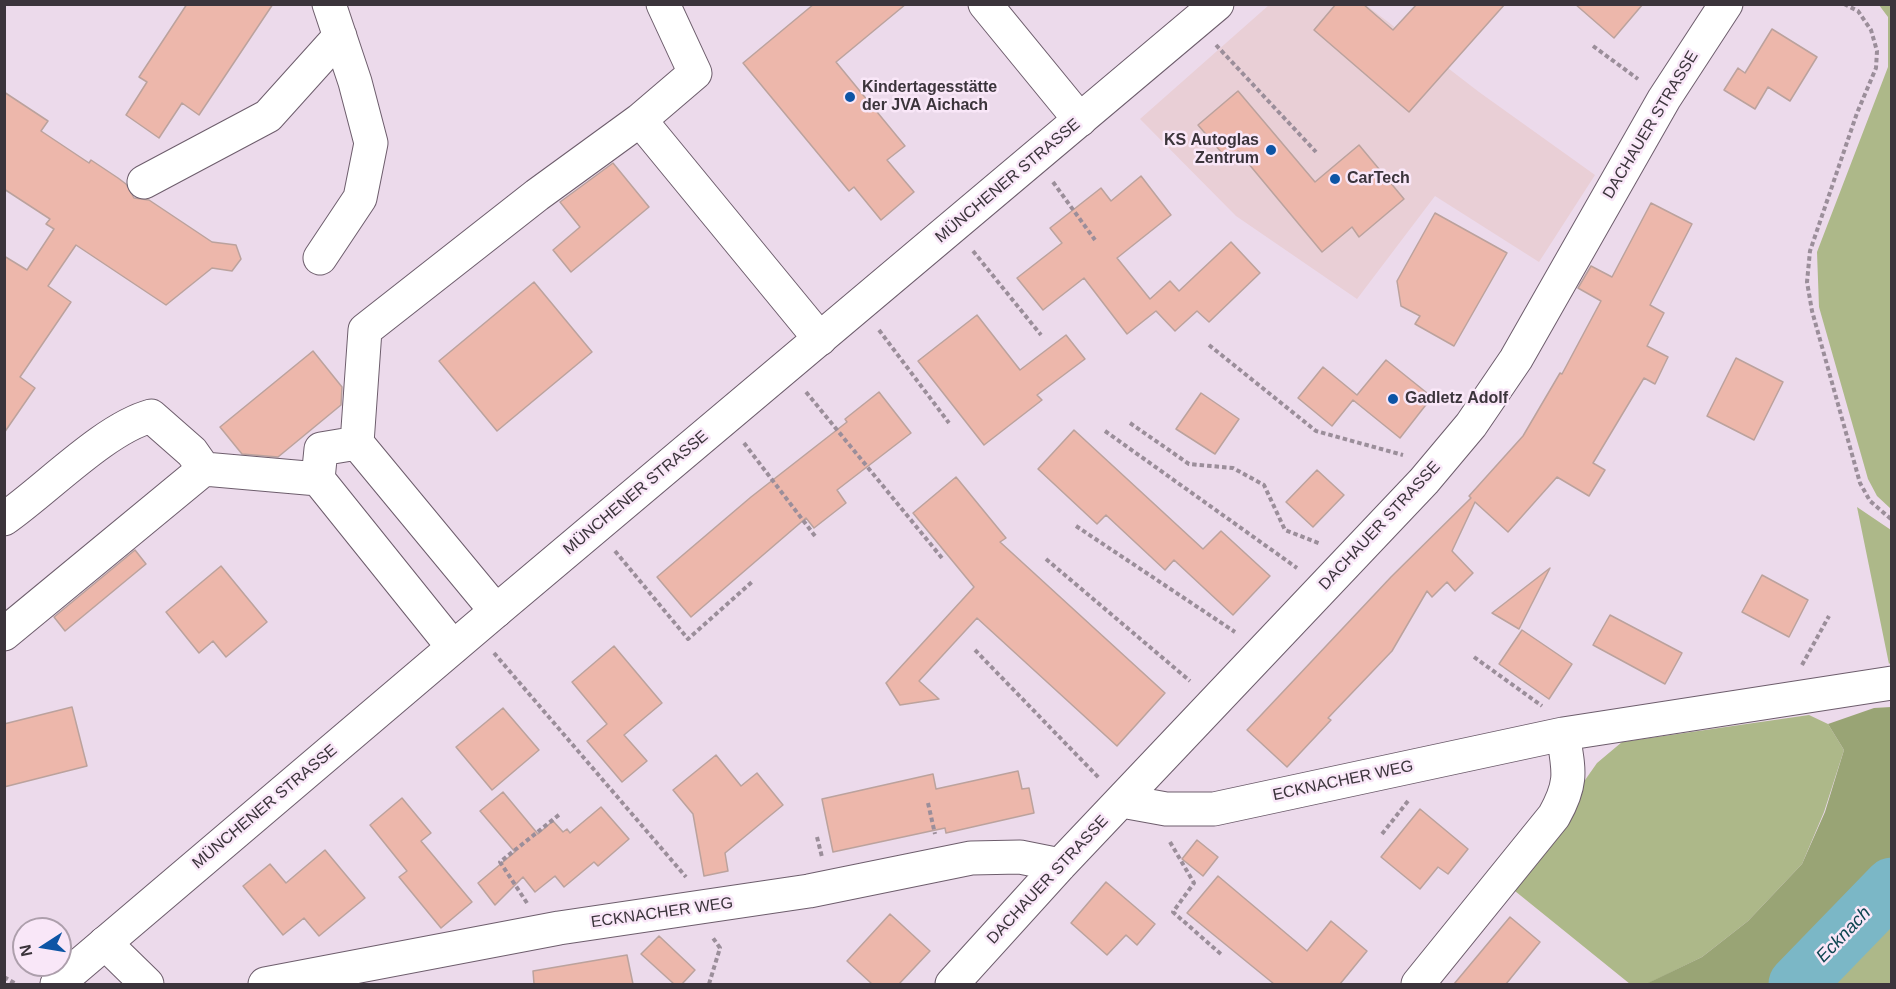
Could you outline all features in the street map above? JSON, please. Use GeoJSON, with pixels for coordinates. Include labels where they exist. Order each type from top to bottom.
{"type":"FeatureCollection","features":[{"type":"Feature","properties":{"kind":"street"},"geometry":{"type":"LineString","coordinates":[[321,258],[360,198],[370,143],[355,82],[329,4]]}},
{"type":"Feature","properties":{"kind":"street"},"geometry":{"type":"LineString","coordinates":[[496,610],[357,443],[366,330],[537,195],[640,120],[695,73],[663,4]]}},
{"type":"Feature","properties":{"kind":"street"},"geometry":{"type":"LineString","coordinates":[[985,4],[1080,120]]}},
{"type":"Feature","properties":{"kind":"street","name":"DACHAUER STRASSE"},"geometry":{"type":"LineString","coordinates":[[952,984],[1060,865],[1353,557],[1471,425],[1516,359],[1664,99],[1725,4]]}},
{"type":"Feature","properties":{"kind":"street","name":"MÜNCHENER STRASSE"},"geometry":{"type":"LineString","coordinates":[[57,984],[453,646],[1206,14]]}},
{"type":"Feature","properties":{"kind":"street"},"geometry":{"type":"LineString","coordinates":[[144,182],[268,116],[340,36]]}},
{"type":"Feature","properties":{"kind":"street"},"geometry":{"type":"LineString","coordinates":[[640,120],[820,339]]}},
{"type":"Feature","properties":{"kind":"street"},"geometry":{"type":"LineString","coordinates":[[4,519],[116,432],[132,422],[151,416],[192,452],[204,469]]}},
{"type":"Feature","properties":{"kind":"street"},"geometry":{"type":"LineString","coordinates":[[357,443],[321,449],[318,479],[453,646]]}},
{"type":"Feature","properties":{"kind":"street"},"geometry":{"type":"LineString","coordinates":[[4,634],[204,469],[318,479]]}},
{"type":"Feature","properties":{"kind":"street","name":"ECKNACHER WEG"},"geometry":{"type":"LineString","coordinates":[[1122,801],[1166,809],[1214,809],[1571,733],[1892,683]]}},
{"type":"Feature","properties":{"kind":"street"},"geometry":{"type":"LineString","coordinates":[[1418,984],[1554,816],[1567,793],[1571,733]]}},
{"type":"Feature","properties":{"kind":"street","name":"ECKNACHER WEG"},"geometry":{"type":"LineString","coordinates":[[265,984],[544,930],[809,891],[971,858],[1020,857],[1060,865]]}},
{"type":"Feature","properties":{"kind":"street"},"geometry":{"type":"LineString","coordinates":[[105,943],[147,984]]}},
{"type":"Feature","properties":{"kind":"path"},"geometry":{"type":"LineString","coordinates":[[1844,4],[1858,11],[1870,30],[1877,51],[1876,68],[1857,114],[1809,251],[1807,282],[1812,311],[1860,483],[1870,501],[1892,520]]}},
{"type":"Feature","properties":{"kind":"path"},"geometry":{"type":"LineString","coordinates":[[1206,14],[1316,152]]}},
{"type":"Feature","properties":{"kind":"path"},"geometry":{"type":"LineString","coordinates":[[1593,46],[1664,99]]}},
{"type":"Feature","properties":{"kind":"path"},"geometry":{"type":"LineString","coordinates":[[1035,158],[1095,240]]}},
{"type":"Feature","properties":{"kind":"path"},"geometry":{"type":"LineString","coordinates":[[954,227],[1041,335]]}},
{"type":"Feature","properties":{"kind":"path"},"geometry":{"type":"LineString","coordinates":[[858,308],[876,326],[949,423]]}},
{"type":"Feature","properties":{"kind":"path"},"geometry":{"type":"LineString","coordinates":[[1209,345],[1316,431],[1438,464]]}},
{"type":"Feature","properties":{"kind":"path"},"geometry":{"type":"LineString","coordinates":[[786,368],[942,558]]}},
{"type":"Feature","properties":{"kind":"path"},"geometry":{"type":"LineString","coordinates":[[724,420],[815,536]]}},
{"type":"Feature","properties":{"kind":"path"},"geometry":{"type":"LineString","coordinates":[[1130,423],[1189,464],[1233,468],[1264,485],[1285,530],[1353,557]]}},
{"type":"Feature","properties":{"kind":"path"},"geometry":{"type":"LineString","coordinates":[[1105,431],[1324,588]]}},
{"type":"Feature","properties":{"kind":"path"},"geometry":{"type":"LineString","coordinates":[[1076,526],[1264,652]]}},
{"type":"Feature","properties":{"kind":"path"},"geometry":{"type":"LineString","coordinates":[[594,528],[688,639],[752,582]]}},
{"type":"Feature","properties":{"kind":"path"},"geometry":{"type":"LineString","coordinates":[[1046,559],[1215,703]]}},
{"type":"Feature","properties":{"kind":"path"},"geometry":{"type":"LineString","coordinates":[[1783,700],[1829,616]]}},
{"type":"Feature","properties":{"kind":"path"},"geometry":{"type":"LineString","coordinates":[[491,650],[685,874],[694,909],[720,948],[709,984]]}},
{"type":"Feature","properties":{"kind":"path"},"geometry":{"type":"LineString","coordinates":[[975,650],[1122,801]]}},
{"type":"Feature","properties":{"kind":"path"},"geometry":{"type":"LineString","coordinates":[[1474,657],[1571,733]]}},
{"type":"Feature","properties":{"kind":"path"},"geometry":{"type":"LineString","coordinates":[[1166,809],[1169,840],[1194,883],[1173,912],[1224,956]]}},
{"type":"Feature","properties":{"kind":"path"},"geometry":{"type":"LineString","coordinates":[[544,930],[500,862],[560,814]]}},
{"type":"Feature","properties":{"kind":"path"},"geometry":{"type":"LineString","coordinates":[[4,977],[16,984]]}},
{"type":"Feature","properties":{"kind":"shaded area"},"geometry":{"type":"Polygon","coordinates":[[[1269,5],[1366,5],[1479,92],[1595,175],[1539,262],[1435,196],[1357,299],[1236,216],[1140,119],[1269,5]]]}},
{"type":"Feature","properties":{"kind":"green space"},"geometry":{"type":"Polygon","coordinates":[[[1879,5],[1892,5],[1891,509],[1877,496],[1868,479],[1819,307],[1817,252],[1888,67],[1888,17],[1879,5]]]}},
{"type":"Feature","properties":{"kind":"green space"},"geometry":{"type":"Polygon","coordinates":[[[1857,507],[1891,530],[1892,661],[1889,664],[1857,507]]]}},
{"type":"Feature","properties":{"kind":"green space"},"geometry":{"type":"Polygon","coordinates":[[[1891,707],[1891,900],[1811,984],[1646,984],[1702,957],[1748,921],[1802,864],[1825,812],[1844,750],[1828,724],[1874,708],[1891,707]]]}},
{"type":"Feature","properties":{"kind":"green space"},"geometry":{"type":"Polygon","coordinates":[[[1809,715],[1828,724],[1844,750],[1824,812],[1802,864],[1748,921],[1702,957],[1647,984],[1630,984],[1510,887],[1597,763],[1622,742],[1809,715]]]}},
{"type":"Feature","properties":{"kind":"green space"},"geometry":{"type":"Polygon","coordinates":[[[1891,900],[1891,984],[1811,984],[1891,900]]]}},
{"type":"Feature","properties":{"kind":"building"},"geometry":{"type":"Polygon","coordinates":[[[187,4],[273,4],[199,115],[182,103],[159,138],[126,115],[147,82],[139,77],[187,4]]]}},
{"type":"Feature","properties":{"kind":"building","name":"Kindertagesstätte der JVA Aichach"},"geometry":{"type":"Polygon","coordinates":[[[814,4],[906,4],[836,62],[905,146],[887,160],[914,192],[881,220],[854,187],[849,191],[743,63],[814,4]]]}},
{"type":"Feature","properties":{"kind":"building"},"geometry":{"type":"Polygon","coordinates":[[[1336,4],[1363,4],[1393,30],[1417,4],[1505,4],[1409,112],[1314,30],[1336,4]]]}},
{"type":"Feature","properties":{"kind":"building"},"geometry":{"type":"Polygon","coordinates":[[[1575,4],[1643,4],[1614,38],[1575,4]]]}},
{"type":"Feature","properties":{"kind":"building"},"geometry":{"type":"Polygon","coordinates":[[[1772,29],[1817,57],[1790,101],[1768,87],[1755,109],[1724,90],[1738,68],[1745,73],[1772,29]]]}},
{"type":"Feature","properties":{"kind":"building"},"geometry":{"type":"Polygon","coordinates":[[[1238,91],[1315,182],[1359,145],[1404,199],[1359,237],[1352,227],[1322,252],[1238,151],[1227,159],[1198,125],[1238,91]]]}},
{"type":"Feature","properties":{"kind":"building"},"geometry":{"type":"Polygon","coordinates":[[[4,92],[48,121],[41,131],[89,163],[91,160],[118,178],[126,184],[134,198],[149,200],[212,242],[236,245],[241,259],[232,271],[212,268],[166,305],[76,245],[48,286],[71,302],[20,377],[35,388],[4,433],[4,256],[27,270],[54,229],[46,224],[50,219],[4,189],[4,92]]]}},
{"type":"Feature","properties":{"kind":"building"},"geometry":{"type":"Polygon","coordinates":[[[613,163],[649,207],[571,272],[553,250],[580,227],[560,202],[613,163]]]}},
{"type":"Feature","properties":{"kind":"building"},"geometry":{"type":"Polygon","coordinates":[[[1141,176],[1171,215],[1117,258],[1150,299],[1170,281],[1179,291],[1231,242],[1260,273],[1209,322],[1197,311],[1175,331],[1156,311],[1127,334],[1084,278],[1043,310],[1017,278],[1062,243],[1050,228],[1101,188],[1111,201],[1141,176]]]}},
{"type":"Feature","properties":{"kind":"building"},"geometry":{"type":"Polygon","coordinates":[[[1651,203],[1692,224],[1650,305],[1664,313],[1647,346],[1668,357],[1655,384],[1644,378],[1593,463],[1605,470],[1589,496],[1557,477],[1508,532],[1475,502],[1452,551],[1473,573],[1455,591],[1447,582],[1432,597],[1427,591],[1392,651],[1328,718],[1331,720],[1287,767],[1247,730],[1391,577],[1471,498],[1469,496],[1523,436],[1560,373],[1562,374],[1601,301],[1578,288],[1591,266],[1612,277],[1651,203]]]}},
{"type":"Feature","properties":{"kind":"building"},"geometry":{"type":"Polygon","coordinates":[[[1435,213],[1507,253],[1454,346],[1415,324],[1420,316],[1401,306],[1397,281],[1435,213]]]}},
{"type":"Feature","properties":{"kind":"building"},"geometry":{"type":"Polygon","coordinates":[[[534,282],[592,352],[497,431],[439,361],[534,282]]]}},
{"type":"Feature","properties":{"kind":"building"},"geometry":{"type":"Polygon","coordinates":[[[977,315],[1020,370],[1066,335],[1085,359],[1037,395],[1042,400],[984,445],[918,361],[977,315]]]}},
{"type":"Feature","properties":{"kind":"building"},"geometry":{"type":"Polygon","coordinates":[[[313,351],[342,387],[341,405],[278,457],[242,454],[220,427],[313,351]]]}},
{"type":"Feature","properties":{"kind":"building"},"geometry":{"type":"Polygon","coordinates":[[[1736,358],[1783,382],[1754,440],[1707,416],[1736,358]]]}},
{"type":"Feature","properties":{"kind":"building","name":"Gadletz Adolf"},"geometry":{"type":"Polygon","coordinates":[[[1386,360],[1432,397],[1400,438],[1353,400],[1332,426],[1298,398],[1323,367],[1357,395],[1386,360]]]}},
{"type":"Feature","properties":{"kind":"building"},"geometry":{"type":"Polygon","coordinates":[[[879,392],[911,433],[837,490],[846,503],[814,528],[806,518],[691,617],[657,577],[751,497],[847,422],[845,419],[879,392]]]}},
{"type":"Feature","properties":{"kind":"building"},"geometry":{"type":"Polygon","coordinates":[[[1201,393],[1239,419],[1215,454],[1176,429],[1201,393]]]}},
{"type":"Feature","properties":{"kind":"building"},"geometry":{"type":"Polygon","coordinates":[[[1074,430],[1203,549],[1221,531],[1270,576],[1233,615],[1174,560],[1165,570],[1106,515],[1097,524],[1038,469],[1074,430]]]}},
{"type":"Feature","properties":{"kind":"building"},"geometry":{"type":"Polygon","coordinates":[[[1317,470],[1344,495],[1313,527],[1286,502],[1317,470]]]}},
{"type":"Feature","properties":{"kind":"building"},"geometry":{"type":"Polygon","coordinates":[[[956,477],[1006,538],[1000,542],[1165,693],[1117,746],[977,618],[919,681],[939,699],[900,705],[886,683],[974,587],[913,513],[956,477]]]}},
{"type":"Feature","properties":{"kind":"building"},"geometry":{"type":"Polygon","coordinates":[[[135,550],[146,564],[65,631],[54,617],[135,550]]]}},
{"type":"Feature","properties":{"kind":"building"},"geometry":{"type":"Polygon","coordinates":[[[221,566],[267,622],[226,657],[213,641],[199,653],[166,612],[221,566]]]}},
{"type":"Feature","properties":{"kind":"building"},"geometry":{"type":"Polygon","coordinates":[[[1550,568],[1519,629],[1492,613],[1550,568]]]}},
{"type":"Feature","properties":{"kind":"building"},"geometry":{"type":"Polygon","coordinates":[[[1762,575],[1808,600],[1789,637],[1742,612],[1762,575]]]}},
{"type":"Feature","properties":{"kind":"building"},"geometry":{"type":"Polygon","coordinates":[[[1610,615],[1682,653],[1665,684],[1593,645],[1610,615]]]}},
{"type":"Feature","properties":{"kind":"building"},"geometry":{"type":"Polygon","coordinates":[[[1522,630],[1572,664],[1549,699],[1499,664],[1522,630]]]}},
{"type":"Feature","properties":{"kind":"building"},"geometry":{"type":"Polygon","coordinates":[[[614,646],[662,703],[624,735],[647,761],[622,782],[587,741],[607,724],[572,682],[614,646]]]}},
{"type":"Feature","properties":{"kind":"building"},"geometry":{"type":"Polygon","coordinates":[[[72,707],[87,766],[4,787],[4,724],[72,707]]]}},
{"type":"Feature","properties":{"kind":"building"},"geometry":{"type":"Polygon","coordinates":[[[503,708],[539,750],[492,790],[456,747],[503,708]]]}},
{"type":"Feature","properties":{"kind":"building"},"geometry":{"type":"Polygon","coordinates":[[[716,755],[741,786],[757,773],[783,805],[725,853],[728,871],[704,876],[693,814],[673,790],[716,755]]]}},
{"type":"Feature","properties":{"kind":"building"},"geometry":{"type":"Polygon","coordinates":[[[1018,771],[1022,789],[1029,788],[1034,813],[946,833],[945,828],[833,852],[822,799],[933,774],[936,789],[1018,771]]]}},
{"type":"Feature","properties":{"kind":"building"},"geometry":{"type":"Polygon","coordinates":[[[503,792],[538,834],[553,821],[563,832],[567,829],[570,833],[601,807],[629,839],[598,866],[594,862],[564,887],[555,876],[535,892],[523,877],[495,905],[478,883],[515,852],[480,811],[503,792]]]}},
{"type":"Feature","properties":{"kind":"building"},"geometry":{"type":"Polygon","coordinates":[[[402,798],[431,833],[421,841],[472,902],[441,928],[399,877],[407,871],[370,825],[402,798]]]}},
{"type":"Feature","properties":{"kind":"building"},"geometry":{"type":"Polygon","coordinates":[[[1420,809],[1468,849],[1448,874],[1438,867],[1420,889],[1381,857],[1420,809]]]}},
{"type":"Feature","properties":{"kind":"building"},"geometry":{"type":"Polygon","coordinates":[[[1197,840],[1218,857],[1203,876],[1182,859],[1197,840]]]}},
{"type":"Feature","properties":{"kind":"building"},"geometry":{"type":"Polygon","coordinates":[[[325,850],[365,898],[319,936],[304,918],[283,935],[243,886],[270,864],[286,883],[325,850]]]}},
{"type":"Feature","properties":{"kind":"building"},"geometry":{"type":"Polygon","coordinates":[[[1218,876],[1307,951],[1331,921],[1367,951],[1340,984],[1274,984],[1187,913],[1218,876]]]}},
{"type":"Feature","properties":{"kind":"building"},"geometry":{"type":"Polygon","coordinates":[[[1106,882],[1155,924],[1137,945],[1126,935],[1107,955],[1071,923],[1106,882]]]}},
{"type":"Feature","properties":{"kind":"building"},"geometry":{"type":"Polygon","coordinates":[[[890,914],[930,951],[899,984],[872,984],[847,961],[890,914]]]}},
{"type":"Feature","properties":{"kind":"building"},"geometry":{"type":"Polygon","coordinates":[[[1510,917],[1540,942],[1506,984],[1454,984],[1510,917]]]}},
{"type":"Feature","properties":{"kind":"building"},"geometry":{"type":"Polygon","coordinates":[[[659,936],[695,970],[682,984],[674,984],[641,954],[659,936]]]}},
{"type":"Feature","properties":{"kind":"building"},"geometry":{"type":"Polygon","coordinates":[[[627,955],[633,984],[534,984],[533,971],[627,955]]]}},
{"type":"Feature","properties":{"kind":"waterway","name":"Ecknach"},"geometry":{"type":"LineString","coordinates":[[1797,984],[1892,886]]}},
{"type":"Feature","properties":{"kind":"place","name":"Kindertagesstätte der JVA Aichach"},"geometry":{"type":"Point","coordinates":[850,97]}},
{"type":"Feature","properties":{"kind":"place","name":"KS Autoglas Zentrum"},"geometry":{"type":"Point","coordinates":[1271,150]}},
{"type":"Feature","properties":{"kind":"place","name":"CarTech"},"geometry":{"type":"Point","coordinates":[1335,179]}},
{"type":"Feature","properties":{"kind":"place","name":"Gadletz Adolf"},"geometry":{"type":"Point","coordinates":[1393,399]}}]}
